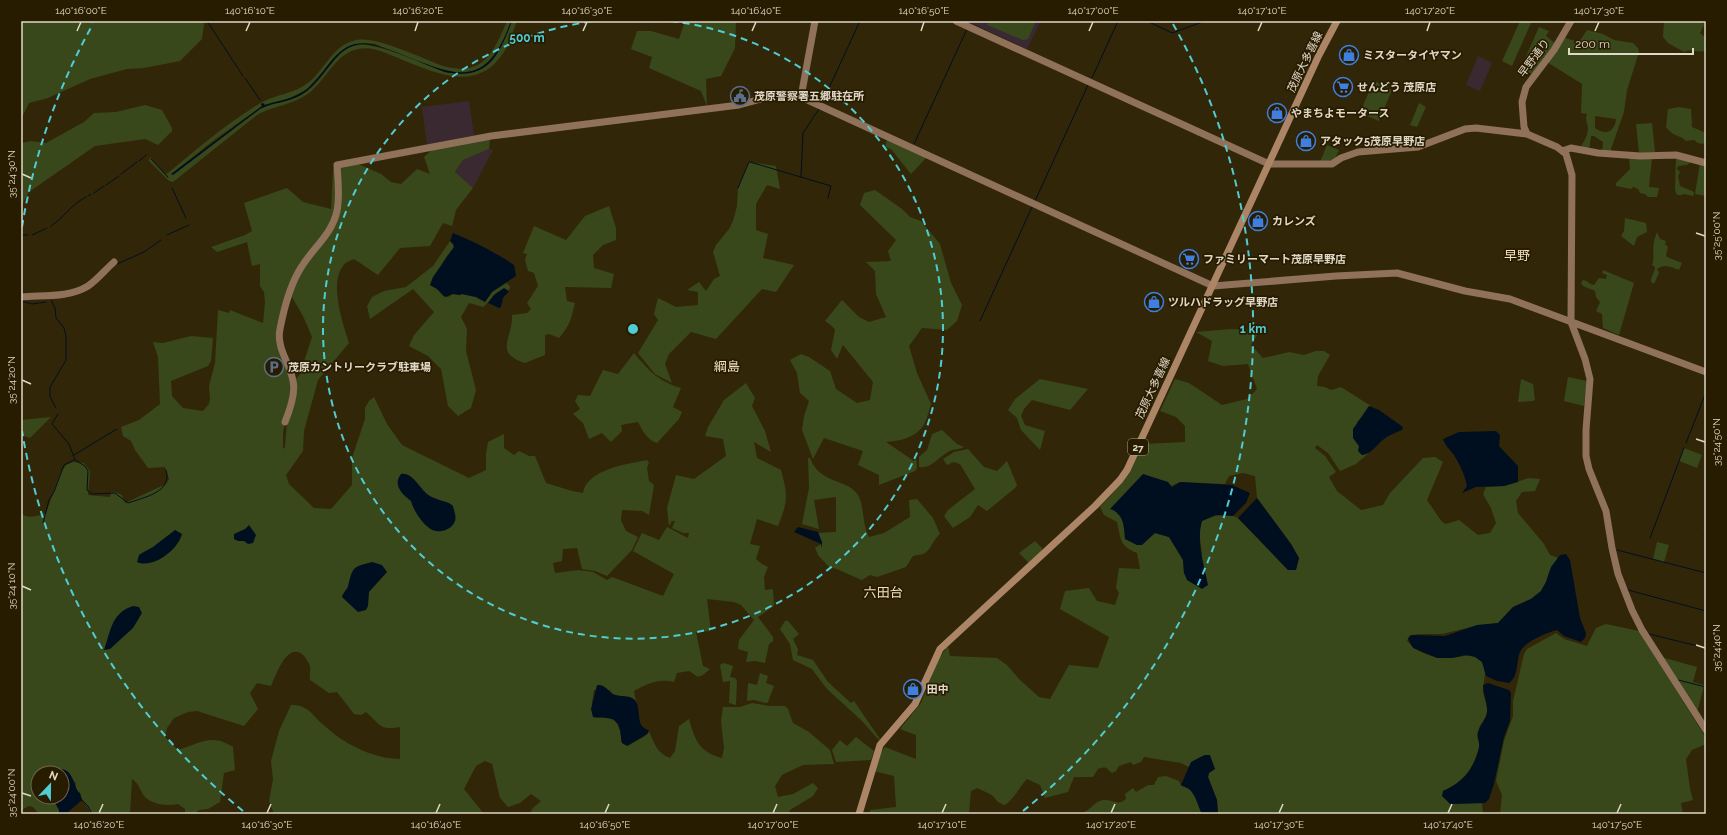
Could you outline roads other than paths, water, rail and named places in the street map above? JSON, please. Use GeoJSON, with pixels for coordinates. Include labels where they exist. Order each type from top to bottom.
{"type":"FeatureCollection","features":[{"type":"Feature","properties":{"kind":"main road","name":"茂原大多喜線"},"geometry":{"type":"LineString","coordinates":[[859,814],[880,745],[915,704],[940,649],[1089,511],[1120,480],[1137,449],[1323,48],[1337,21]]}},
{"type":"Feature","properties":{"kind":"street"},"geometry":{"type":"LineString","coordinates":[[801,97],[815,21]]}},
{"type":"Feature","properties":{"kind":"street"},"geometry":{"type":"LineString","coordinates":[[956,21],[1269,164],[1332,164],[1341,158],[1358,152],[1418,147],[1471,128],[1527,134],[1562,150],[1568,161],[1572,175],[1571,322],[1585,359],[1590,379],[1586,430],[1586,456],[1593,482],[1608,517],[1612,548],[1618,574],[1632,610],[1642,630],[1706,730]]}},
{"type":"Feature","properties":{"kind":"street","name":"早野通り"},"geometry":{"type":"LineString","coordinates":[[1527,134],[1524,127],[1522,102],[1526,86],[1554,50],[1571,21]]}},
{"type":"Feature","properties":{"kind":"street"},"geometry":{"type":"LineString","coordinates":[[285,422],[294,388],[293,381],[279,343],[279,331],[296,276],[326,236],[337,212],[337,165],[490,136],[739,105],[779,94],[801,97],[1213,286],[1392,272],[1465,291],[1510,299],[1706,372]]}},
{"type":"Feature","properties":{"kind":"street"},"geometry":{"type":"LineString","coordinates":[[1562,150],[1571,148],[1598,154],[1640,156],[1676,155],[1706,163]]}},
{"type":"Feature","properties":{"kind":"street"},"geometry":{"type":"LineString","coordinates":[[21,297],[63,294],[83,289],[114,262]]}},
{"type":"Feature","properties":{"kind":"water"},"geometry":{"type":"Polygon","coordinates":[[[511,21],[502,45],[490,63],[482,69],[472,73],[460,74],[445,72],[381,47],[360,44],[350,47],[334,60],[317,82],[307,91],[291,100],[260,109],[173,175],[171,174],[262,106],[261,104],[263,103],[265,105],[287,99],[307,89],[313,84],[334,57],[347,47],[360,43],[370,44],[379,46],[432,66],[449,71],[464,72],[477,69],[489,60],[501,45],[511,21]]]}},
{"type":"Feature","properties":{"kind":"water"},"geometry":{"type":"Polygon","coordinates":[[[453,233],[485,248],[514,265],[516,276],[492,292],[485,302],[476,297],[462,294],[453,294],[445,297],[437,289],[430,285],[433,277],[454,247],[450,241],[453,233]]]}},
{"type":"Feature","properties":{"kind":"water"},"geometry":{"type":"Polygon","coordinates":[[[504,288],[509,291],[503,298],[501,307],[499,308],[488,303],[494,295],[504,288]]]}},
{"type":"Feature","properties":{"kind":"water"},"geometry":{"type":"Polygon","coordinates":[[[1369,406],[1379,410],[1403,427],[1402,430],[1390,435],[1371,451],[1362,455],[1358,451],[1359,446],[1353,438],[1353,429],[1369,406]]]}},
{"type":"Feature","properties":{"kind":"water"},"geometry":{"type":"Polygon","coordinates":[[[1496,431],[1500,435],[1499,446],[1518,466],[1518,482],[1504,486],[1476,487],[1462,493],[1467,486],[1464,474],[1454,455],[1443,439],[1459,432],[1496,431]]]}},
{"type":"Feature","properties":{"kind":"water"},"geometry":{"type":"Polygon","coordinates":[[[401,474],[409,475],[430,496],[452,505],[455,519],[451,527],[447,530],[437,531],[432,530],[423,522],[415,511],[411,501],[405,496],[398,486],[401,474]]]}},
{"type":"Feature","properties":{"kind":"water"},"geometry":{"type":"Polygon","coordinates":[[[1143,474],[1168,482],[1172,487],[1180,482],[1232,485],[1250,493],[1246,503],[1233,516],[1216,515],[1202,521],[1200,529],[1200,545],[1208,585],[1202,589],[1187,580],[1184,573],[1183,560],[1169,537],[1155,533],[1142,545],[1137,545],[1125,539],[1124,525],[1121,517],[1115,511],[1110,509],[1143,474]]]}},
{"type":"Feature","properties":{"kind":"water"},"geometry":{"type":"Polygon","coordinates":[[[1257,498],[1291,544],[1299,558],[1296,570],[1288,570],[1238,518],[1257,498]]]}},
{"type":"Feature","properties":{"kind":"water"},"geometry":{"type":"Polygon","coordinates":[[[249,525],[256,535],[253,543],[248,544],[244,541],[234,539],[234,534],[245,529],[249,525]]]}},
{"type":"Feature","properties":{"kind":"water"},"geometry":{"type":"Polygon","coordinates":[[[798,527],[818,532],[822,542],[822,548],[821,544],[794,532],[798,527]]]}},
{"type":"Feature","properties":{"kind":"water"},"geometry":{"type":"Polygon","coordinates":[[[175,530],[182,534],[176,546],[170,552],[164,557],[150,563],[137,562],[139,555],[153,547],[175,530]]]}},
{"type":"Feature","properties":{"kind":"water"},"geometry":{"type":"Polygon","coordinates":[[[1566,554],[1570,560],[1580,618],[1586,633],[1585,638],[1581,642],[1564,636],[1557,630],[1537,638],[1522,648],[1516,672],[1509,683],[1497,681],[1486,676],[1482,662],[1475,657],[1466,655],[1452,658],[1437,658],[1413,648],[1408,639],[1411,635],[1445,636],[1477,625],[1498,623],[1513,607],[1531,599],[1541,591],[1551,567],[1560,555],[1566,554]]]}},
{"type":"Feature","properties":{"kind":"water"},"geometry":{"type":"Polygon","coordinates":[[[372,562],[382,565],[387,572],[369,592],[368,606],[366,610],[358,612],[342,597],[354,569],[372,562]]]}},
{"type":"Feature","properties":{"kind":"water"},"geometry":{"type":"Polygon","coordinates":[[[133,606],[139,607],[142,613],[133,628],[110,649],[104,650],[110,630],[116,618],[120,613],[133,606]]]}},
{"type":"Feature","properties":{"kind":"water"},"geometry":{"type":"Polygon","coordinates":[[[1488,683],[1509,690],[1511,693],[1510,721],[1504,737],[1494,784],[1489,799],[1485,803],[1450,804],[1442,796],[1443,791],[1456,784],[1467,774],[1477,755],[1479,745],[1479,729],[1487,712],[1483,685],[1488,683]]]}},
{"type":"Feature","properties":{"kind":"water"},"geometry":{"type":"Polygon","coordinates":[[[597,685],[604,686],[615,695],[630,697],[635,700],[641,724],[649,731],[647,734],[627,746],[622,743],[618,724],[615,721],[611,719],[593,717],[591,709],[597,685]]]}},
{"type":"Feature","properties":{"kind":"water"},"geometry":{"type":"Polygon","coordinates":[[[1205,755],[1210,755],[1215,769],[1209,773],[1208,777],[1217,800],[1218,814],[1202,814],[1192,792],[1181,785],[1191,762],[1205,755]]]}},
{"type":"Feature","properties":{"kind":"water"},"geometry":{"type":"Polygon","coordinates":[[[70,774],[82,800],[66,814],[59,814],[56,805],[70,805],[70,774]]]}},
{"type":"Feature","properties":{"kind":"waterway"},"geometry":{"type":"LineString","coordinates":[[207,21],[243,76]]}},
{"type":"Feature","properties":{"kind":"waterway"},"geometry":{"type":"LineString","coordinates":[[823,101],[860,21]]}},
{"type":"Feature","properties":{"kind":"waterway"},"geometry":{"type":"LineString","coordinates":[[1092,78],[1118,21]]}},
{"type":"Feature","properties":{"kind":"waterway"},"geometry":{"type":"LineString","coordinates":[[1147,21],[1172,33],[1205,21]]}},
{"type":"Feature","properties":{"kind":"waterway"},"geometry":{"type":"LineString","coordinates":[[914,144],[967,29]]}},
{"type":"Feature","properties":{"kind":"waterway"},"geometry":{"type":"LineString","coordinates":[[245,78],[260,100]]}},
{"type":"Feature","properties":{"kind":"waterway"},"geometry":{"type":"LineString","coordinates":[[1035,201],[1088,85]]}},
{"type":"Feature","properties":{"kind":"waterway"},"geometry":{"type":"LineString","coordinates":[[801,177],[803,133],[819,109]]}},
{"type":"Feature","properties":{"kind":"waterway"},"geometry":{"type":"LineString","coordinates":[[139,161],[146,155]]}},
{"type":"Feature","properties":{"kind":"waterway"},"geometry":{"type":"LineString","coordinates":[[151,159],[168,177]]}},
{"type":"Feature","properties":{"kind":"waterway"},"geometry":{"type":"LineString","coordinates":[[121,174],[137,162]]}},
{"type":"Feature","properties":{"kind":"waterway"},"geometry":{"type":"LineString","coordinates":[[738,188],[750,162],[831,186],[828,198]]}},
{"type":"Feature","properties":{"kind":"waterway"},"geometry":{"type":"LineString","coordinates":[[106,185],[119,176]]}},
{"type":"Feature","properties":{"kind":"waterway"},"geometry":{"type":"LineString","coordinates":[[94,193],[104,186]]}},
{"type":"Feature","properties":{"kind":"waterway"},"geometry":{"type":"LineString","coordinates":[[172,188],[186,218]]}},
{"type":"Feature","properties":{"kind":"waterway"},"geometry":{"type":"LineString","coordinates":[[51,226],[76,203],[86,197]]}},
{"type":"Feature","properties":{"kind":"waterway"},"geometry":{"type":"LineString","coordinates":[[980,321],[1032,207]]}},
{"type":"Feature","properties":{"kind":"waterway"},"geometry":{"type":"LineString","coordinates":[[167,235],[189,225]]}},
{"type":"Feature","properties":{"kind":"waterway"},"geometry":{"type":"LineString","coordinates":[[32,235],[47,228]]}},
{"type":"Feature","properties":{"kind":"waterway"},"geometry":{"type":"LineString","coordinates":[[21,235],[28,235]]}},
{"type":"Feature","properties":{"kind":"waterway"},"geometry":{"type":"LineString","coordinates":[[117,264],[144,252],[161,240]]}},
{"type":"Feature","properties":{"kind":"waterway"},"geometry":{"type":"LineString","coordinates":[[51,300],[55,308],[56,318],[64,328],[66,336],[66,360],[50,387],[50,397],[56,408]]}},
{"type":"Feature","properties":{"kind":"waterway"},"geometry":{"type":"LineString","coordinates":[[21,301],[32,304],[46,302]]}},
{"type":"Feature","properties":{"kind":"waterway"},"geometry":{"type":"LineString","coordinates":[[1686,443],[1706,392]]}},
{"type":"Feature","properties":{"kind":"waterway"},"geometry":{"type":"LineString","coordinates":[[58,414],[52,424],[69,444],[75,460],[85,466],[88,471],[87,490],[92,494],[115,493],[128,503],[149,496],[162,489],[167,477],[166,470]]}},
{"type":"Feature","properties":{"kind":"waterway"},"geometry":{"type":"LineString","coordinates":[[74,455],[117,429]]}},
{"type":"Feature","properties":{"kind":"waterway"},"geometry":{"type":"LineString","coordinates":[[1650,538],[1684,448]]}},
{"type":"Feature","properties":{"kind":"waterway"},"geometry":{"type":"LineString","coordinates":[[43,523],[49,500],[54,492],[64,465],[74,460]]}},
{"type":"Feature","properties":{"kind":"waterway"},"geometry":{"type":"LineString","coordinates":[[1617,550],[1706,573]]}},
{"type":"Feature","properties":{"kind":"waterway"},"geometry":{"type":"LineString","coordinates":[[1628,590],[1706,611]]}},
{"type":"Feature","properties":{"kind":"waterway"},"geometry":{"type":"LineString","coordinates":[[1649,634],[1706,648]]}},
{"type":"Feature","properties":{"kind":"waterway"},"geometry":{"type":"LineString","coordinates":[[1678,680],[1706,687]]}},
{"type":"Feature","properties":{"kind":"waterway"},"geometry":{"type":"LineString","coordinates":[[82,800],[88,806],[92,814]]}},
{"type":"Feature","properties":{"kind":"place","name":"ミスタータイヤマン"},"geometry":{"type":"Point","coordinates":[1349,55]}},
{"type":"Feature","properties":{"kind":"place","name":"せんどう 茂原店"},"geometry":{"type":"Point","coordinates":[1343,87]}},
{"type":"Feature","properties":{"kind":"place","name":"茂原警察署五郷駐在所"},"geometry":{"type":"Point","coordinates":[740,96]}},
{"type":"Feature","properties":{"kind":"place","name":"やまちよモータース"},"geometry":{"type":"Point","coordinates":[1277,113]}},
{"type":"Feature","properties":{"kind":"place","name":"アタック5茂原早野店"},"geometry":{"type":"Point","coordinates":[1306,141]}},
{"type":"Feature","properties":{"kind":"place","name":"カレンズ"},"geometry":{"type":"Point","coordinates":[1258,221]}},
{"type":"Feature","properties":{"kind":"place","name":"ファミリーマート茂原早野店"},"geometry":{"type":"Point","coordinates":[1189,259]}},
{"type":"Feature","properties":{"kind":"place","name":"ツルハドラッグ早野店"},"geometry":{"type":"Point","coordinates":[1154,302]}},
{"type":"Feature","properties":{"kind":"place","name":"茂原カントリークラブ駐車場"},"geometry":{"type":"Point","coordinates":[274,367]}},
{"type":"Feature","properties":{"kind":"place","name":"田中"},"geometry":{"type":"Point","coordinates":[913,689]}},
{"type":"Feature","properties":{"kind":"district","name":"早野"},"geometry":{"type":"Point","coordinates":[1517,255]}},
{"type":"Feature","properties":{"kind":"district","name":"綱島"},"geometry":{"type":"Point","coordinates":[727,366]}},
{"type":"Feature","properties":{"kind":"district","name":"六田台"},"geometry":{"type":"Point","coordinates":[883,592]}}]}
